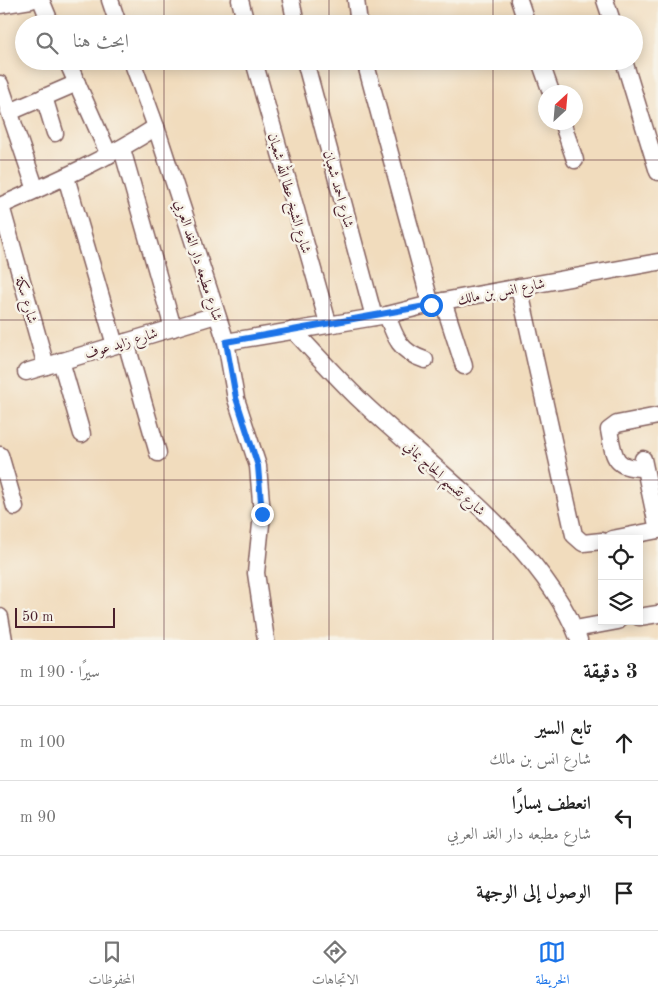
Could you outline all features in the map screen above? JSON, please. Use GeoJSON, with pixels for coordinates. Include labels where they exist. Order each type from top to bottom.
{"type":"FeatureCollection","features":[{"type":"Feature","properties":{"kind":"street"},"geometry":{"type":"LineString","coordinates":[[0,5],[31,0]]}},
{"type":"Feature","properties":{"kind":"street"},"geometry":{"type":"LineString","coordinates":[[41,0],[47,15]]}},
{"type":"Feature","properties":{"kind":"street"},"geometry":{"type":"LineString","coordinates":[[110,0],[115,15]]}},
{"type":"Feature","properties":{"kind":"street"},"geometry":{"type":"LineString","coordinates":[[240,0],[244,15]]}},
{"type":"Feature","properties":{"kind":"street"},"geometry":{"type":"LineString","coordinates":[[291,0],[294,15]]}},
{"type":"Feature","properties":{"kind":"street"},"geometry":{"type":"LineString","coordinates":[[356,0],[358,15]]}},
{"type":"Feature","properties":{"kind":"street"},"geometry":{"type":"LineString","coordinates":[[519,0],[525,15]]}},
{"type":"Feature","properties":{"kind":"street"},"geometry":{"type":"LineString","coordinates":[[606,0],[610,15]]}},
{"type":"Feature","properties":{"kind":"street"},"geometry":{"type":"LineString","coordinates":[[71,70],[76,83],[116,152],[174,328]]}},
{"type":"Feature","properties":{"kind":"street","name":"شارع مطبعه دار الغد العربي"},"geometry":{"type":"LineString","coordinates":[[135,70],[156,127],[226,342],[236,398],[252,443],[262,490],[262,514],[256,573],[266,640]]}},
{"type":"Feature","properties":{"kind":"street","name":"شارع الشيخ عطا الله شعبان"},"geometry":{"type":"LineString","coordinates":[[257,70],[328,323]]}},
{"type":"Feature","properties":{"kind":"street","name":"شارع احمد شعبان"},"geometry":{"type":"LineString","coordinates":[[308,70],[381,316],[401,348],[425,360]]}},
{"type":"Feature","properties":{"kind":"street"},"geometry":{"type":"LineString","coordinates":[[368,70],[437,303],[464,366]]}},
{"type":"Feature","properties":{"kind":"street"},"geometry":{"type":"LineString","coordinates":[[543,70],[549,85]]}},
{"type":"Feature","properties":{"kind":"street"},"geometry":{"type":"LineString","coordinates":[[627,70],[658,172]]}},
{"type":"Feature","properties":{"kind":"street"},"geometry":{"type":"LineString","coordinates":[[10,112],[76,83]]}},
{"type":"Feature","properties":{"kind":"street"},"geometry":{"type":"LineString","coordinates":[[0,84],[36,190]]}},
{"type":"Feature","properties":{"kind":"street"},"geometry":{"type":"LineString","coordinates":[[44,97],[55,133]]}},
{"type":"Feature","properties":{"kind":"street"},"geometry":{"type":"LineString","coordinates":[[0,206],[66,177],[116,152],[156,127]]}},
{"type":"Feature","properties":{"kind":"street"},"geometry":{"type":"LineString","coordinates":[[565,130],[574,160]]}},
{"type":"Feature","properties":{"kind":"street"},"geometry":{"type":"LineString","coordinates":[[66,177],[158,454]]}},
{"type":"Feature","properties":{"kind":"street","name":"شارع سكة"},"geometry":{"type":"LineString","coordinates":[[0,206],[53,364],[82,434]]}},
{"type":"Feature","properties":{"kind":"street","name":"شارع انس بن مالك"},"geometry":{"type":"LineString","coordinates":[[226,342],[328,323],[381,316],[519,287],[658,262]]}},
{"type":"Feature","properties":{"kind":"street"},"geometry":{"type":"LineString","coordinates":[[519,287],[574,535],[583,543],[598,541]]}},
{"type":"Feature","properties":{"kind":"street","name":"شارع زايد عوف"},"geometry":{"type":"LineString","coordinates":[[26,372],[216,315]]}},
{"type":"Feature","properties":{"kind":"street","name":"شارع تقسيم الحاج يماني"},"geometry":{"type":"LineString","coordinates":[[293,330],[360,400],[504,532],[548,585],[578,635]]}},
{"type":"Feature","properties":{"kind":"street"},"geometry":{"type":"LineString","coordinates":[[632,535],[658,530],[644,464],[626,467],[618,463],[614,455],[610,430],[617,424],[658,416]]}},
{"type":"Feature","properties":{"kind":"street"},"geometry":{"type":"LineString","coordinates":[[0,455],[15,507]]}},
{"type":"Feature","properties":{"kind":"street"},"geometry":{"type":"LineString","coordinates":[[643,616],[658,614]]}},
{"type":"Feature","properties":{"kind":"street"},"geometry":{"type":"LineString","coordinates":[[0,617],[4,640]]}},
{"type":"Feature","properties":{"kind":"street"},"geometry":{"type":"LineString","coordinates":[[578,635],[607,625]]}},
{"type":"Feature","properties":{"kind":"route"},"geometry":{"type":"LineString","coordinates":[[262,514],[262,490],[258,466],[236,398],[226,342],[328,323],[388,315],[431,305]]}}]}
